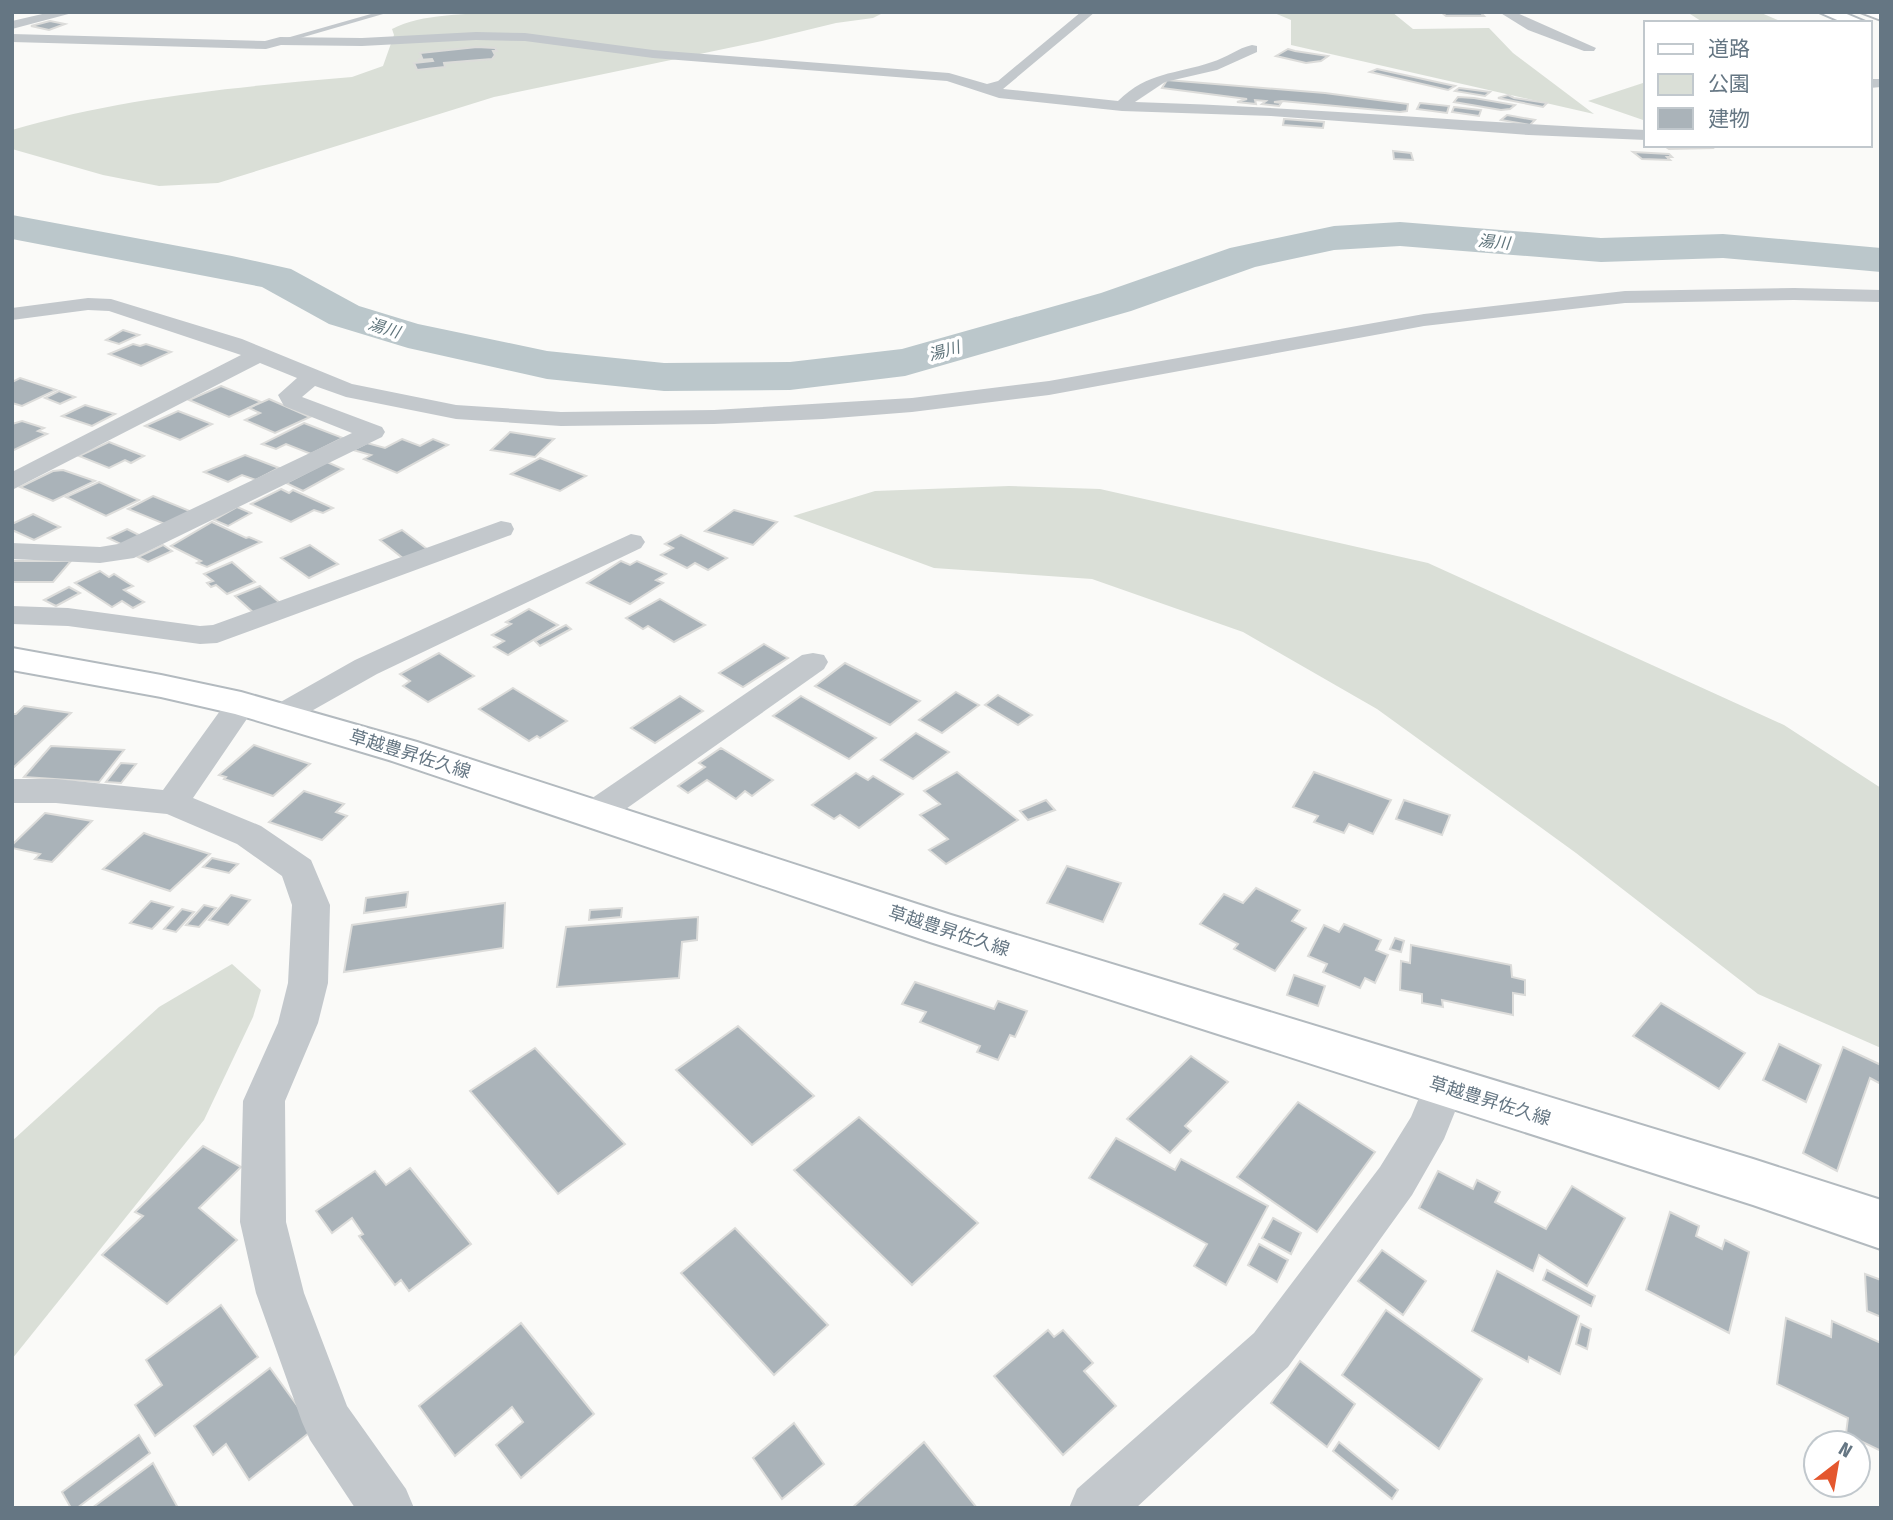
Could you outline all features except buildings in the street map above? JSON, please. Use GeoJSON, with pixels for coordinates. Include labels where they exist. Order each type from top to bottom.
{"type":"FeatureCollection","features":[{"type":"Feature","properties":{"kind":"main road"},"geometry":{"type":"LineString","coordinates":[[1826,12],[1854,21]]}},
{"type":"Feature","properties":{"kind":"main road"},"geometry":{"type":"LineString","coordinates":[[1867,12],[1881,16]]}},
{"type":"Feature","properties":{"kind":"main road","name":"草越豊昇佐久線"},"geometry":{"type":"LineString","coordinates":[[12,659],[161,686],[261,710],[403,751],[945,930],[1881,1224]]}},
{"type":"Feature","properties":{"kind":"street"},"geometry":{"type":"LineString","coordinates":[[12,25],[70,12]]}},
{"type":"Feature","properties":{"kind":"street"},"geometry":{"type":"LineString","coordinates":[[986,90],[1003,84],[1089,12]]}},
{"type":"Feature","properties":{"kind":"street"},"geometry":{"type":"LineString","coordinates":[[1505,12],[1533,27],[1589,48]]}},
{"type":"Feature","properties":{"kind":"street"},"geometry":{"type":"LineString","coordinates":[[12,38],[266,45],[280,41],[362,42],[476,36],[525,37],[653,54],[949,77],[986,90],[1122,106],[1284,112],[1543,131],[1644,135]]}},
{"type":"Feature","properties":{"kind":"street"},"geometry":{"type":"LineString","coordinates":[[1122,106],[1133,94],[1161,77],[1227,62],[1252,49]]}},
{"type":"Feature","properties":{"kind":"street"},"geometry":{"type":"LineString","coordinates":[[12,314],[88,304],[111,306],[234,344],[312,377],[365,395],[456,412],[561,419],[822,412],[1049,388],[1424,320],[1625,297],[1794,293],[1881,296]]}},
{"type":"Feature","properties":{"kind":"street"},"geometry":{"type":"LineString","coordinates":[[12,482],[258,355]]}},
{"type":"Feature","properties":{"kind":"street"},"geometry":{"type":"LineString","coordinates":[[12,551],[100,555],[124,552],[373,432],[292,401],[290,395],[312,377]]}},
{"type":"Feature","properties":{"kind":"street"},"geometry":{"type":"LineString","coordinates":[[12,615],[68,617],[200,635],[217,634],[500,529]]}},
{"type":"Feature","properties":{"kind":"street"},"geometry":{"type":"LineString","coordinates":[[172,803],[261,710],[366,667],[631,542]]}},
{"type":"Feature","properties":{"kind":"street"},"geometry":{"type":"LineString","coordinates":[[594,814],[813,662]]}},
{"type":"Feature","properties":{"kind":"street"},"geometry":{"type":"LineString","coordinates":[[12,791],[56,791],[172,803],[249,835],[298,869],[311,905],[308,983],[298,1023],[264,1101],[263,1222],[280,1293],[328,1422],[387,1508]]}},
{"type":"Feature","properties":{"kind":"street"},"geometry":{"type":"LineString","coordinates":[[1096,1508],[1271,1350],[1396,1181],[1429,1126],[1444,1087]]}},
{"type":"Feature","properties":{"kind":"lane"},"geometry":{"type":"LineString","coordinates":[[280,41],[387,12]]}},
{"type":"Feature","properties":{"kind":"green space"},"geometry":{"type":"Polygon","coordinates":[[[499,12],[885,12],[873,18],[836,23],[494,97],[218,183],[159,186],[103,175],[12,149],[12,130],[96,109],[224,89],[352,77],[383,66],[394,35],[392,29],[431,17],[499,12]]]}},
{"type":"Feature","properties":{"kind":"green space"},"geometry":{"type":"Polygon","coordinates":[[[1272,12],[1392,12],[1413,29],[1489,28],[1513,53],[1594,114],[1291,45],[1291,20],[1272,12]]]}},
{"type":"Feature","properties":{"kind":"green space"},"geometry":{"type":"Polygon","coordinates":[[[1687,12],[1759,12],[1780,21],[1701,21],[1687,12]]]}},
{"type":"Feature","properties":{"kind":"green space"},"geometry":{"type":"Polygon","coordinates":[[[1644,83],[1644,120],[1588,101],[1644,83]]]}},
{"type":"Feature","properties":{"kind":"green space"},"geometry":{"type":"Polygon","coordinates":[[[1009,486],[1100,489],[1428,563],[1784,725],[1881,788],[1881,1048],[1758,994],[1576,853],[1377,709],[1243,632],[1092,579],[934,568],[793,516],[875,491],[1009,486]]]}},
{"type":"Feature","properties":{"kind":"green space"},"geometry":{"type":"Polygon","coordinates":[[[232,964],[261,990],[253,1017],[204,1120],[12,1359],[12,1141],[159,1007],[232,964]]]}},
{"type":"Feature","properties":{"kind":"waterway","name":"湯川"},"geometry":{"type":"LineString","coordinates":[[12,227],[276,278],[344,315],[408,335],[547,365],[664,377],[790,376],[905,362],[1116,302],[1244,257],[1334,238],[1400,234],[1601,250],[1723,246],[1881,260]]}}]}
